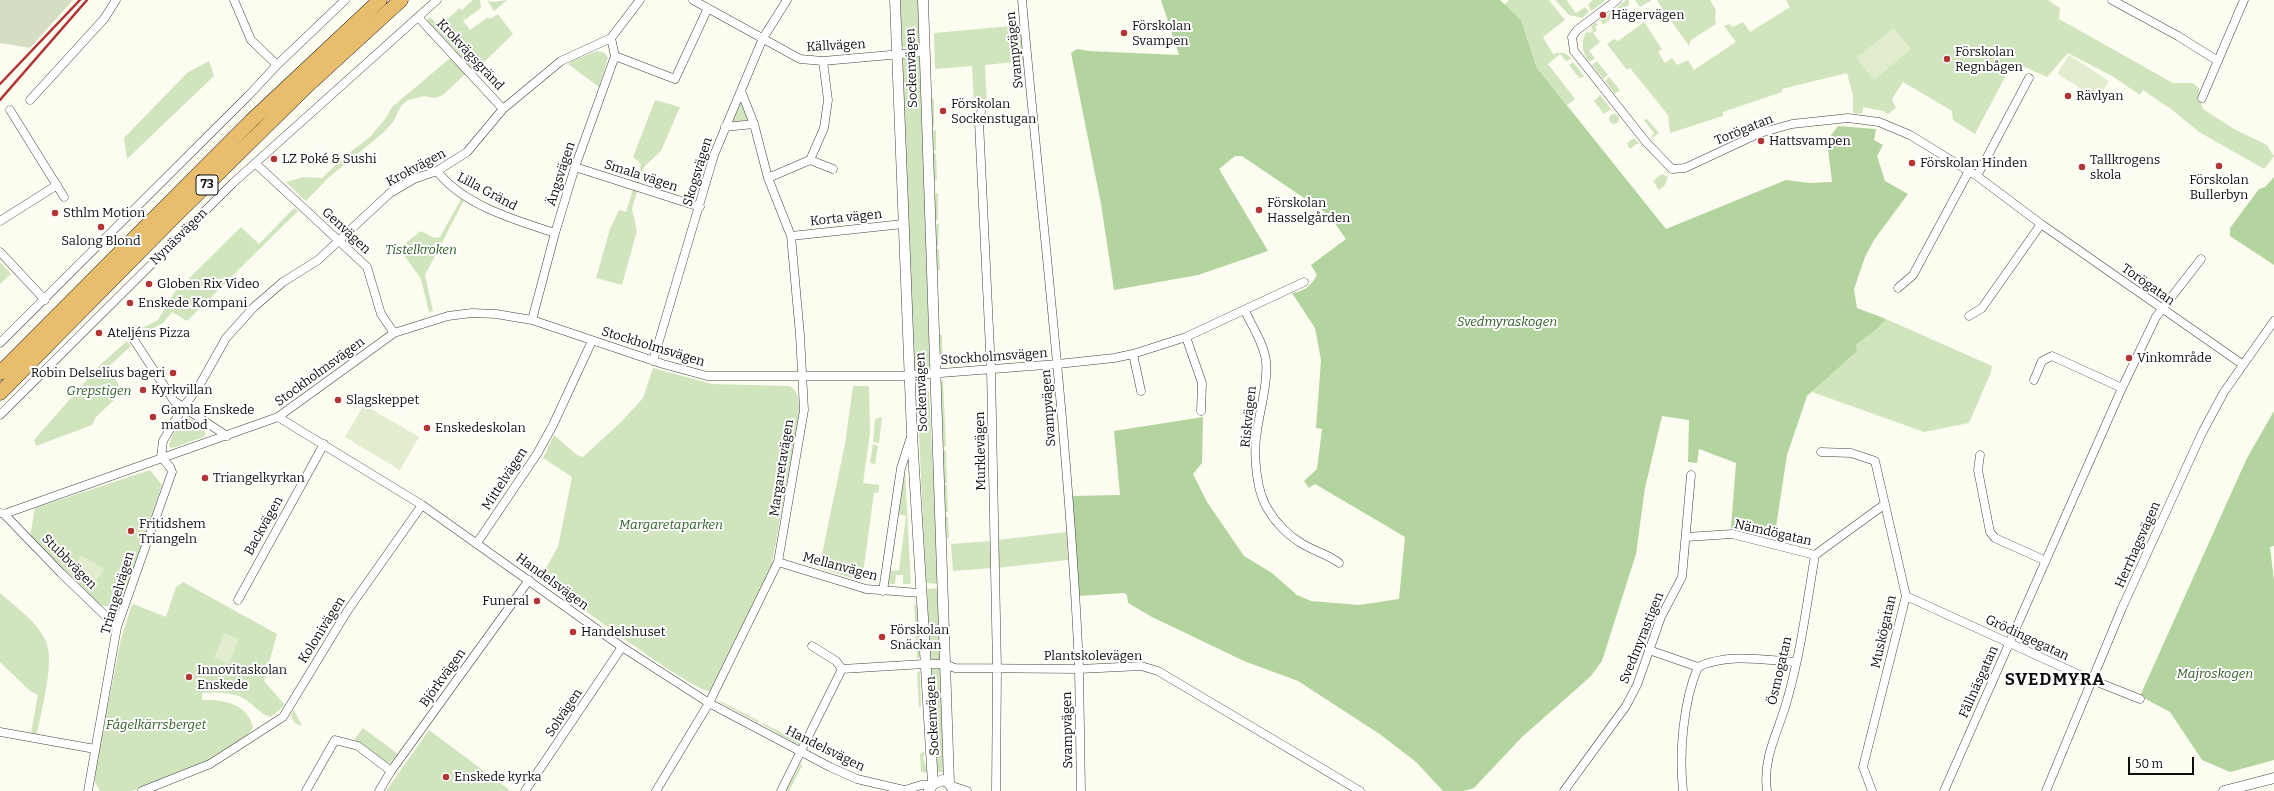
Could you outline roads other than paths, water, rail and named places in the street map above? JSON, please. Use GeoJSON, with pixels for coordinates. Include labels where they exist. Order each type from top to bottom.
{"type":"FeatureCollection","features":[{"type":"Feature","properties":{"kind":"highway","name":"73"},"geometry":{"type":"LineString","coordinates":[[0,373],[250,121],[380,0]]}},
{"type":"Feature","properties":{"kind":"highway","name":"Nynäsvägen"},"geometry":{"type":"LineString","coordinates":[[0,393],[19,375],[75,315],[291,103],[401,0]]}},
{"type":"Feature","properties":{"kind":"highway"},"geometry":{"type":"LineString","coordinates":[[0,399],[19,375]]}},
{"type":"Feature","properties":{"kind":"street"},"geometry":{"type":"LineString","coordinates":[[30,100],[104,19],[116,0]]}},
{"type":"Feature","properties":{"kind":"street"},"geometry":{"type":"LineString","coordinates":[[234,0],[251,40],[277,65]]}},
{"type":"Feature","properties":{"kind":"street"},"geometry":{"type":"LineString","coordinates":[[0,343],[250,96],[277,65],[345,0]]}},
{"type":"Feature","properties":{"kind":"street","name":"Nynäsvägen"},"geometry":{"type":"LineString","coordinates":[[0,415],[255,163],[437,0]]}},
{"type":"Feature","properties":{"kind":"street","name":"Krokvägen"},"geometry":{"type":"LineString","coordinates":[[183,407],[198,388],[226,338],[254,307],[283,282],[318,260],[390,193],[414,179],[437,171],[467,152],[503,109],[561,61],[611,38],[640,0]]}},
{"type":"Feature","properties":{"kind":"street","name":"Källvägen"},"geometry":{"type":"LineString","coordinates":[[694,0],[800,59],[824,61],[897,53],[924,52]]}},
{"type":"Feature","properties":{"kind":"street","name":"Skogsvägen"},"geometry":{"type":"LineString","coordinates":[[653,361],[700,207],[714,155],[763,38],[787,0]]}},
{"type":"Feature","properties":{"kind":"street","name":"Sockenvägen"},"geometry":{"type":"LineString","coordinates":[[895,0],[912,435],[931,787]]}},
{"type":"Feature","properties":{"kind":"street","name":"Sockenvägen"},"geometry":{"type":"LineString","coordinates":[[923,0],[934,373],[943,586],[944,664],[952,786]]}},
{"type":"Feature","properties":{"kind":"street","name":"Svampvägen"},"geometry":{"type":"LineString","coordinates":[[1022,0],[1058,364],[1079,669],[1081,791]]}},
{"type":"Feature","properties":{"kind":"street","name":"Torögatan"},"geometry":{"type":"LineString","coordinates":[[1617,0],[1577,30],[1572,37],[1574,51],[1646,142],[1672,168],[1685,168],[1760,133],[1792,124],[1848,118],[1879,122],[1910,135],[1977,176],[2041,224],[2162,310],[2242,364]]}},
{"type":"Feature","properties":{"kind":"street"},"geometry":{"type":"LineString","coordinates":[[2112,0],[2178,36],[2218,61]]}},
{"type":"Feature","properties":{"kind":"street"},"geometry":{"type":"LineString","coordinates":[[2202,98],[2244,0]]}},
{"type":"Feature","properties":{"kind":"street"},"geometry":{"type":"LineString","coordinates":[[611,38],[615,56],[675,79],[708,8]]}},
{"type":"Feature","properties":{"kind":"street","name":"Krokvägsgränd"},"geometry":{"type":"LineString","coordinates":[[418,17],[503,109]]}},
{"type":"Feature","properties":{"kind":"street","name":"Ängsvägen"},"geometry":{"type":"LineString","coordinates":[[532,320],[555,233],[575,167],[615,56]]}},
{"type":"Feature","properties":{"kind":"street"},"geometry":{"type":"LineString","coordinates":[[768,178],[810,160],[824,128],[828,100],[824,61]]}},
{"type":"Feature","properties":{"kind":"street"},"geometry":{"type":"LineString","coordinates":[[1977,176],[2029,78]]}},
{"type":"Feature","properties":{"kind":"street","name":"Margaretavägen"},"geometry":{"type":"LineString","coordinates":[[656,791],[709,703],[778,562],[804,410],[791,236],[768,178],[754,124],[741,91]]}},
{"type":"Feature","properties":{"kind":"street"},"geometry":{"type":"LineString","coordinates":[[10,110],[64,197]]}},
{"type":"Feature","properties":{"kind":"street","name":"Murklevägen"},"geometry":{"type":"LineString","coordinates":[[981,112],[979,122],[992,370],[997,668],[996,791]]}},
{"type":"Feature","properties":{"kind":"street"},"geometry":{"type":"LineString","coordinates":[[725,127],[754,124]]}},
{"type":"Feature","properties":{"kind":"street"},"geometry":{"type":"LineString","coordinates":[[810,160],[833,170]]}},
{"type":"Feature","properties":{"kind":"street","name":"Genvägen"},"geometry":{"type":"LineString","coordinates":[[255,163],[367,267],[380,314],[394,333]]}},
{"type":"Feature","properties":{"kind":"street","name":"Smala vägen"},"geometry":{"type":"LineString","coordinates":[[575,167],[700,207]]}},
{"type":"Feature","properties":{"kind":"street","name":"Lilla Gränd"},"geometry":{"type":"LineString","coordinates":[[437,171],[447,184],[507,218],[555,233]]}},
{"type":"Feature","properties":{"kind":"street"},"geometry":{"type":"LineString","coordinates":[[1898,288],[1914,275],[1969,171]]}},
{"type":"Feature","properties":{"kind":"street"},"geometry":{"type":"LineString","coordinates":[[0,221],[57,185]]}},
{"type":"Feature","properties":{"kind":"street","name":"Korta vägen"},"geometry":{"type":"LineString","coordinates":[[791,236],[903,224]]}},
{"type":"Feature","properties":{"kind":"street"},"geometry":{"type":"LineString","coordinates":[[1969,316],[1982,308],[2041,224]]}},
{"type":"Feature","properties":{"kind":"street"},"geometry":{"type":"LineString","coordinates":[[0,252],[45,300]]}},
{"type":"Feature","properties":{"kind":"street","name":"Fållnäsgatan"},"geometry":{"type":"LineString","coordinates":[[1944,791],[2122,388],[2156,317],[2201,259]]}},
{"type":"Feature","properties":{"kind":"street","name":"Stockholmsvägen"},"geometry":{"type":"LineString","coordinates":[[2,513],[161,457],[278,418],[394,333],[434,320],[472,313],[496,314],[532,320],[653,361],[707,376],[802,374],[910,375],[1058,364],[1133,354],[1186,337],[1304,282]]}},
{"type":"Feature","properties":{"kind":"street","name":"Riskvägen"},"geometry":{"type":"LineString","coordinates":[[1244,311],[1260,344],[1266,361],[1265,377],[1256,432],[1258,483],[1263,499],[1269,511],[1290,534],[1302,543],[1339,563]]}},
{"type":"Feature","properties":{"kind":"street","name":"Herrhagsvägen"},"geometry":{"type":"LineString","coordinates":[[2046,791],[2122,608],[2202,433],[2224,392],[2242,364],[2274,321]]}},
{"type":"Feature","properties":{"kind":"street"},"geometry":{"type":"LineString","coordinates":[[1186,337],[1202,383],[1201,411]]}},
{"type":"Feature","properties":{"kind":"street"},"geometry":{"type":"LineString","coordinates":[[134,340],[174,402],[227,436]]}},
{"type":"Feature","properties":{"kind":"street","name":"Mittelvägen"},"geometry":{"type":"LineString","coordinates":[[477,543],[537,454],[553,425],[592,341]]}},
{"type":"Feature","properties":{"kind":"street"},"geometry":{"type":"LineString","coordinates":[[1133,354],[1141,391]]}},
{"type":"Feature","properties":{"kind":"street"},"geometry":{"type":"LineString","coordinates":[[2034,380],[2042,361],[2052,356],[2122,388]]}},
{"type":"Feature","properties":{"kind":"street"},"geometry":{"type":"LineString","coordinates":[[161,457],[163,441],[183,407]]}},
{"type":"Feature","properties":{"kind":"street","name":"Handelsvägen"},"geometry":{"type":"LineString","coordinates":[[278,418],[324,444],[422,505],[622,647],[709,703],[801,752],[857,779],[880,786],[907,790],[921,785],[931,787]]}},
{"type":"Feature","properties":{"kind":"street","name":"Sockenvägen"},"geometry":{"type":"LineString","coordinates":[[883,591],[901,468],[912,435]]}},
{"type":"Feature","properties":{"kind":"street","name":"Backvägen"},"geometry":{"type":"LineString","coordinates":[[238,600],[324,444]]}},
{"type":"Feature","properties":{"kind":"street","name":"Muskögatan"},"geometry":{"type":"LineString","coordinates":[[1821,452],[1850,453],[1875,462],[1906,596],[1863,767],[1872,791]]}},
{"type":"Feature","properties":{"kind":"street"},"geometry":{"type":"LineString","coordinates":[[1980,456],[1978,470],[1990,532],[1995,538],[2046,561]]}},
{"type":"Feature","properties":{"kind":"street","name":"Triangelvägen"},"geometry":{"type":"LineString","coordinates":[[88,791],[118,627],[172,472],[170,467],[161,457]]}},
{"type":"Feature","properties":{"kind":"street","name":"Svedmyrastigen"},"geometry":{"type":"LineString","coordinates":[[1564,791],[1626,706],[1637,685],[1661,617],[1682,577],[1691,475]]}},
{"type":"Feature","properties":{"kind":"street","name":"Nämdögatan"},"geometry":{"type":"LineString","coordinates":[[1686,537],[1732,534],[1815,556],[1885,504]]}},
{"type":"Feature","properties":{"kind":"street","name":"Kolonivägen"},"geometry":{"type":"LineString","coordinates":[[142,791],[211,764],[283,717],[348,610],[422,505]]}},
{"type":"Feature","properties":{"kind":"street","name":"Stubbvägen"},"geometry":{"type":"LineString","coordinates":[[2,513],[61,573],[118,627]]}},
{"type":"Feature","properties":{"kind":"street","name":"Ösmogatan"},"geometry":{"type":"LineString","coordinates":[[1767,791],[1765,778],[1769,748],[1788,698],[1815,556]]}},
{"type":"Feature","properties":{"kind":"street","name":"Mellanvägen"},"geometry":{"type":"LineString","coordinates":[[778,562],[866,589],[920,593]]}},
{"type":"Feature","properties":{"kind":"street","name":"Björkvägen"},"geometry":{"type":"LineString","coordinates":[[379,791],[390,771],[529,580]]}},
{"type":"Feature","properties":{"kind":"street","name":"Grödingegatan"},"geometry":{"type":"LineString","coordinates":[[1906,596],[2093,680],[2140,699]]}},
{"type":"Feature","properties":{"kind":"street"},"geometry":{"type":"LineString","coordinates":[[781,791],[842,669],[836,661],[812,646]]}},
{"type":"Feature","properties":{"kind":"street","name":"Solvägen"},"geometry":{"type":"LineString","coordinates":[[525,791],[622,647]]}},
{"type":"Feature","properties":{"kind":"street"},"geometry":{"type":"LineString","coordinates":[[1649,650],[1698,667],[1706,663],[1736,658],[1796,662]]}},
{"type":"Feature","properties":{"kind":"street","name":"Plantskolevägen"},"geometry":{"type":"LineString","coordinates":[[842,669],[924,664],[944,664],[956,668],[1079,669],[1142,666],[1158,671],[1360,791]]}},
{"type":"Feature","properties":{"kind":"street"},"geometry":{"type":"LineString","coordinates":[[1682,791],[1681,754],[1686,712],[1698,667]]}},
{"type":"Feature","properties":{"kind":"street"},"geometry":{"type":"LineString","coordinates":[[0,732],[95,749]]}},
{"type":"Feature","properties":{"kind":"street"},"geometry":{"type":"LineString","coordinates":[[306,791],[335,740],[358,746],[390,771]]}},
{"type":"Feature","properties":{"kind":"street"},"geometry":{"type":"LineString","coordinates":[[2224,791],[2274,778]]}},
{"type":"Feature","properties":{"kind":"street"},"geometry":{"type":"LineString","coordinates":[[931,787],[939,780],[968,791]]}},
{"type":"Feature","properties":{"kind":"railway"},"geometry":{"type":"LineString","coordinates":[[0,84],[80,0]]}},
{"type":"Feature","properties":{"kind":"railway"},"geometry":{"type":"LineString","coordinates":[[0,100],[87,0]]}},
{"type":"Feature","properties":{"kind":"place","name":"Hägervägen"},"geometry":{"type":"Point","coordinates":[1603,15]}},
{"type":"Feature","properties":{"kind":"place","name":"Förskolan Svampen"},"geometry":{"type":"Point","coordinates":[1124,33]}},
{"type":"Feature","properties":{"kind":"place","name":"Förskolan Regnbågen"},"geometry":{"type":"Point","coordinates":[1947,59]}},
{"type":"Feature","properties":{"kind":"place","name":"Rävlyan"},"geometry":{"type":"Point","coordinates":[2068,96]}},
{"type":"Feature","properties":{"kind":"place","name":"Förskolan Sockenstugan"},"geometry":{"type":"Point","coordinates":[943,111]}},
{"type":"Feature","properties":{"kind":"place","name":"Hattsvampen"},"geometry":{"type":"Point","coordinates":[1761,141]}},
{"type":"Feature","properties":{"kind":"place","name":"LZ Poké & Sushi"},"geometry":{"type":"Point","coordinates":[274,159]}},
{"type":"Feature","properties":{"kind":"place","name":"Förskolan Hinden"},"geometry":{"type":"Point","coordinates":[1912,163]}},
{"type":"Feature","properties":{"kind":"place","name":"Förskolan Bullerbyn"},"geometry":{"type":"Point","coordinates":[2219,166]}},
{"type":"Feature","properties":{"kind":"place","name":"Tallkrogens skola"},"geometry":{"type":"Point","coordinates":[2082,167]}},
{"type":"Feature","properties":{"kind":"place","name":"Förskolan Hasselgården"},"geometry":{"type":"Point","coordinates":[1259,210]}},
{"type":"Feature","properties":{"kind":"place","name":"Sthlm Motion"},"geometry":{"type":"Point","coordinates":[55,213]}},
{"type":"Feature","properties":{"kind":"place","name":"Salong Blond"},"geometry":{"type":"Point","coordinates":[101,227]}},
{"type":"Feature","properties":{"kind":"place","name":"Globen Rix Video"},"geometry":{"type":"Point","coordinates":[149,284]}},
{"type":"Feature","properties":{"kind":"place","name":"Enskede Kompani"},"geometry":{"type":"Point","coordinates":[130,303]}},
{"type":"Feature","properties":{"kind":"place","name":"Ateljéns Pizza"},"geometry":{"type":"Point","coordinates":[99,333]}},
{"type":"Feature","properties":{"kind":"place","name":"Vinkområde"},"geometry":{"type":"Point","coordinates":[2129,358]}},
{"type":"Feature","properties":{"kind":"place","name":"Robin Delselius bageri"},"geometry":{"type":"Point","coordinates":[173,373]}},
{"type":"Feature","properties":{"kind":"place","name":"Kyrkvillan"},"geometry":{"type":"Point","coordinates":[143,390]}},
{"type":"Feature","properties":{"kind":"place","name":"Slagskeppet"},"geometry":{"type":"Point","coordinates":[338,400]}},
{"type":"Feature","properties":{"kind":"place","name":"Gamla Enskede matbod"},"geometry":{"type":"Point","coordinates":[153,417]}},
{"type":"Feature","properties":{"kind":"place","name":"Enskedeskolan"},"geometry":{"type":"Point","coordinates":[427,428]}},
{"type":"Feature","properties":{"kind":"place","name":"Triangelkyrkan"},"geometry":{"type":"Point","coordinates":[205,478]}},
{"type":"Feature","properties":{"kind":"place","name":"Fritidshem Triangeln"},"geometry":{"type":"Point","coordinates":[131,531]}},
{"type":"Feature","properties":{"kind":"place","name":"Funeral"},"geometry":{"type":"Point","coordinates":[537,601]}},
{"type":"Feature","properties":{"kind":"place","name":"Handelshuset"},"geometry":{"type":"Point","coordinates":[573,632]}},
{"type":"Feature","properties":{"kind":"place","name":"Förskolan Snäckan"},"geometry":{"type":"Point","coordinates":[882,637]}},
{"type":"Feature","properties":{"kind":"place","name":"Innovitaskolan Enskede"},"geometry":{"type":"Point","coordinates":[189,677]}},
{"type":"Feature","properties":{"kind":"place","name":"Enskede kyrka"},"geometry":{"type":"Point","coordinates":[446,777]}},
{"type":"Feature","properties":{"kind":"district","name":"SVEDMYRA"},"geometry":{"type":"Point","coordinates":[2055,680]}},
{"type":"Feature","properties":{"kind":"park label","name":"Tistelkroken"},"geometry":{"type":"Point","coordinates":[421,250]}},
{"type":"Feature","properties":{"kind":"park label","name":"Svedmyraskogen"},"geometry":{"type":"Point","coordinates":[1507,322]}},
{"type":"Feature","properties":{"kind":"park label","name":"Grepstigen"},"geometry":{"type":"Point","coordinates":[99,391]}},
{"type":"Feature","properties":{"kind":"park label","name":"Margaretaparken"},"geometry":{"type":"Point","coordinates":[671,525]}},
{"type":"Feature","properties":{"kind":"park label","name":"Majroskogen"},"geometry":{"type":"Point","coordinates":[2215,674]}},
{"type":"Feature","properties":{"kind":"park label","name":"Fågelkärrsberget"},"geometry":{"type":"Point","coordinates":[156,725]}}]}
